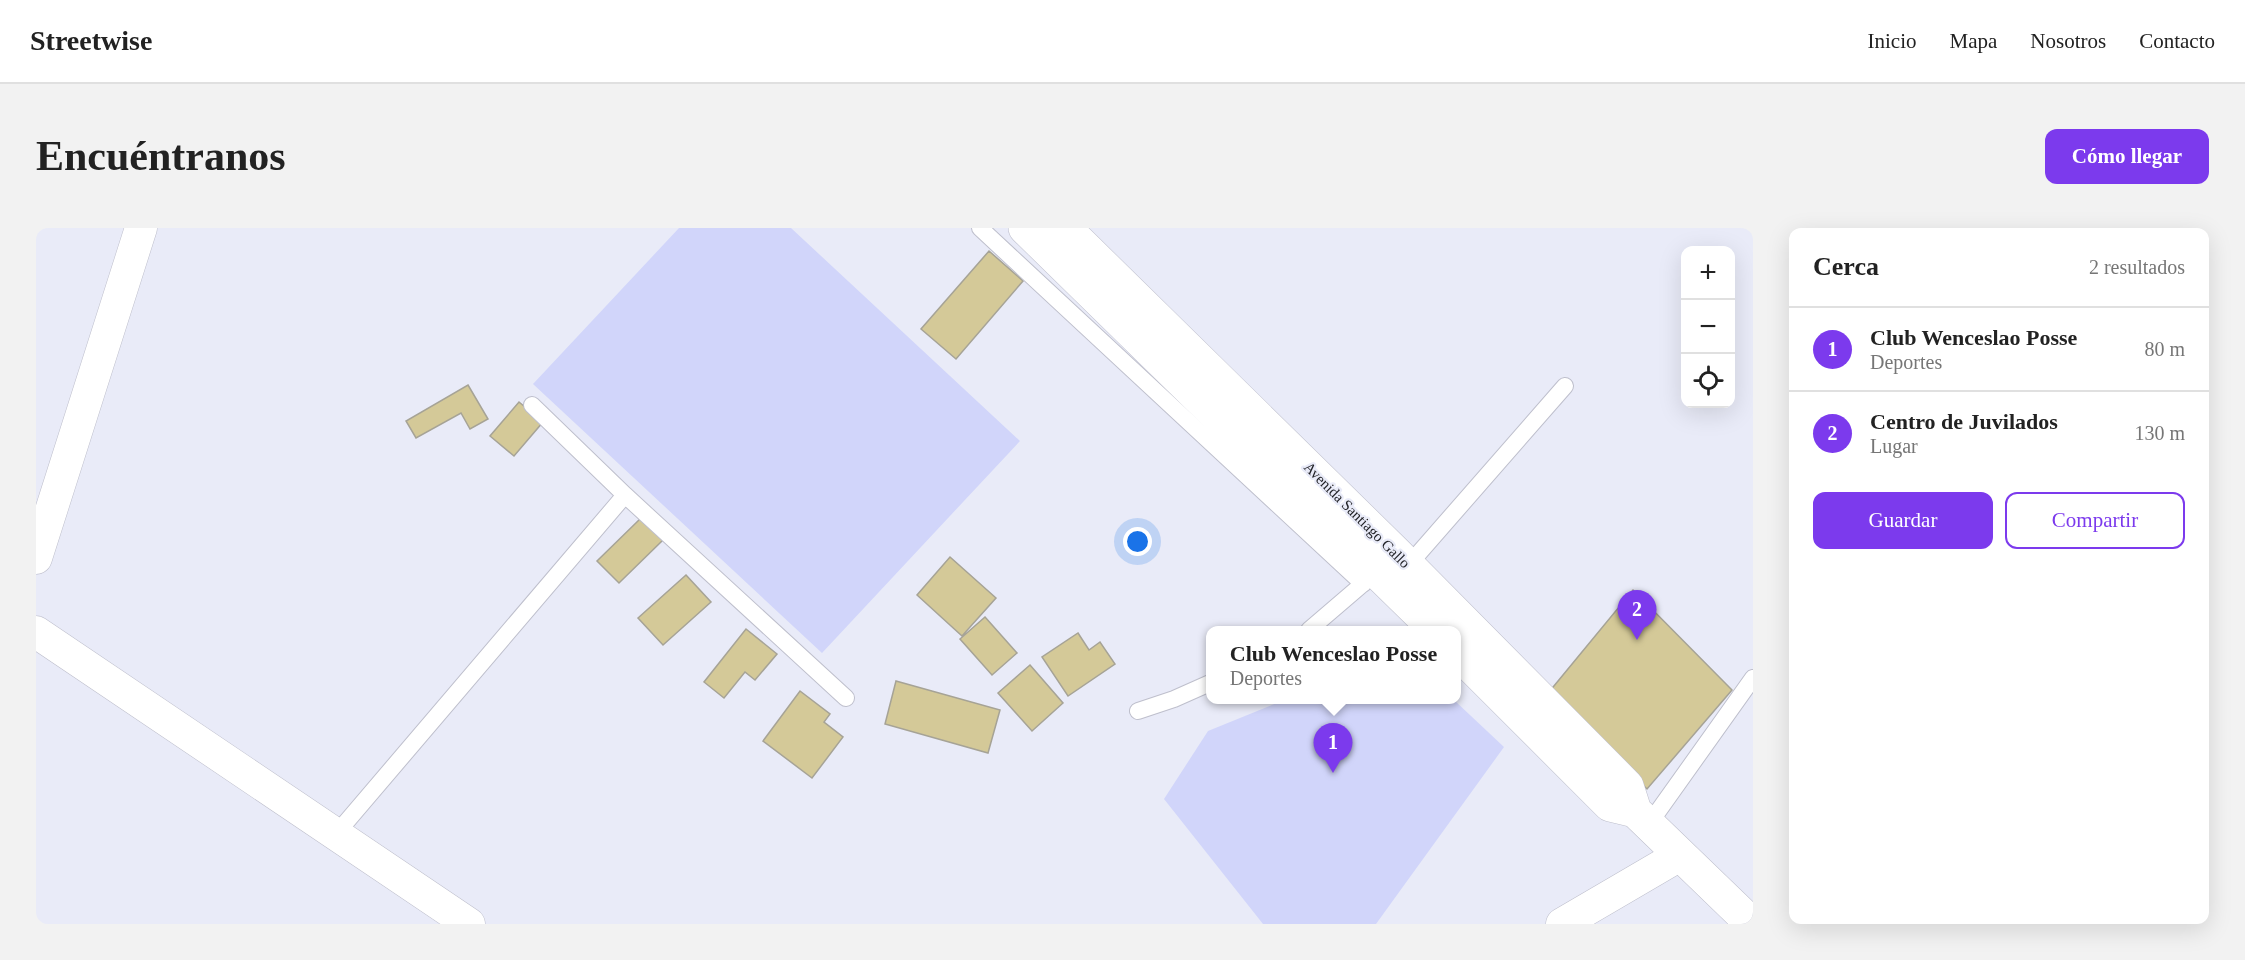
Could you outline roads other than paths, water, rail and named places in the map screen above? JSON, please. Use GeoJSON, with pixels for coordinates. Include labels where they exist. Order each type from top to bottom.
{"type":"FeatureCollection","features":[{"type":"Feature","properties":{"kind":"street"},"geometry":{"type":"LineString","coordinates":[[36,558],[141,228]]}},
{"type":"Feature","properties":{"kind":"street","name":"Avenida Santiago Gallo"},"geometry":{"type":"LineString","coordinates":[[1026,228],[1387,572],[1448,626]]}},
{"type":"Feature","properties":{"kind":"street","name":"Avenida Santiago Gallo"},"geometry":{"type":"LineString","coordinates":[[1065,228],[1387,572],[1433,626]]}},
{"type":"Feature","properties":{"kind":"street"},"geometry":{"type":"LineString","coordinates":[[36,632],[469,924]]}},
{"type":"Feature","properties":{"kind":"street","name":"Avenida Santiago Gallo"},"geometry":{"type":"LineString","coordinates":[[1461,638],[1627,786],[1642,818],[1752,924]]}},
{"type":"Feature","properties":{"kind":"street","name":"Avenida Santiago Gallo"},"geometry":{"type":"LineString","coordinates":[[1461,656],[1610,805],[1642,818]]}},
{"type":"Feature","properties":{"kind":"street"},"geometry":{"type":"LineString","coordinates":[[1562,924],[1680,855]]}},
{"type":"Feature","properties":{"kind":"lane"},"geometry":{"type":"LineString","coordinates":[[981,228],[1387,572]]}},
{"type":"Feature","properties":{"kind":"lane"},"geometry":{"type":"LineString","coordinates":[[1314,626],[1387,572],[1565,386]]}},
{"type":"Feature","properties":{"kind":"lane"},"geometry":{"type":"LineString","coordinates":[[532,405],[625,495],[846,698]]}},
{"type":"Feature","properties":{"kind":"lane"},"geometry":{"type":"LineString","coordinates":[[336,834],[625,495]]}},
{"type":"Feature","properties":{"kind":"lane"},"geometry":{"type":"LineString","coordinates":[[1642,818],[1753,678]]}},
{"type":"Feature","properties":{"kind":"lane"},"geometry":{"type":"LineString","coordinates":[[1138,711],[1206,685]]}},
{"type":"Feature","properties":{"kind":"place","name":"Centro de Juvilados"},"geometry":{"type":"Point","coordinates":[1637,640]}},
{"type":"Feature","properties":{"kind":"place","name":"Club Wenceslao Posse"},"geometry":{"type":"Point","coordinates":[1333,773]}}]}
